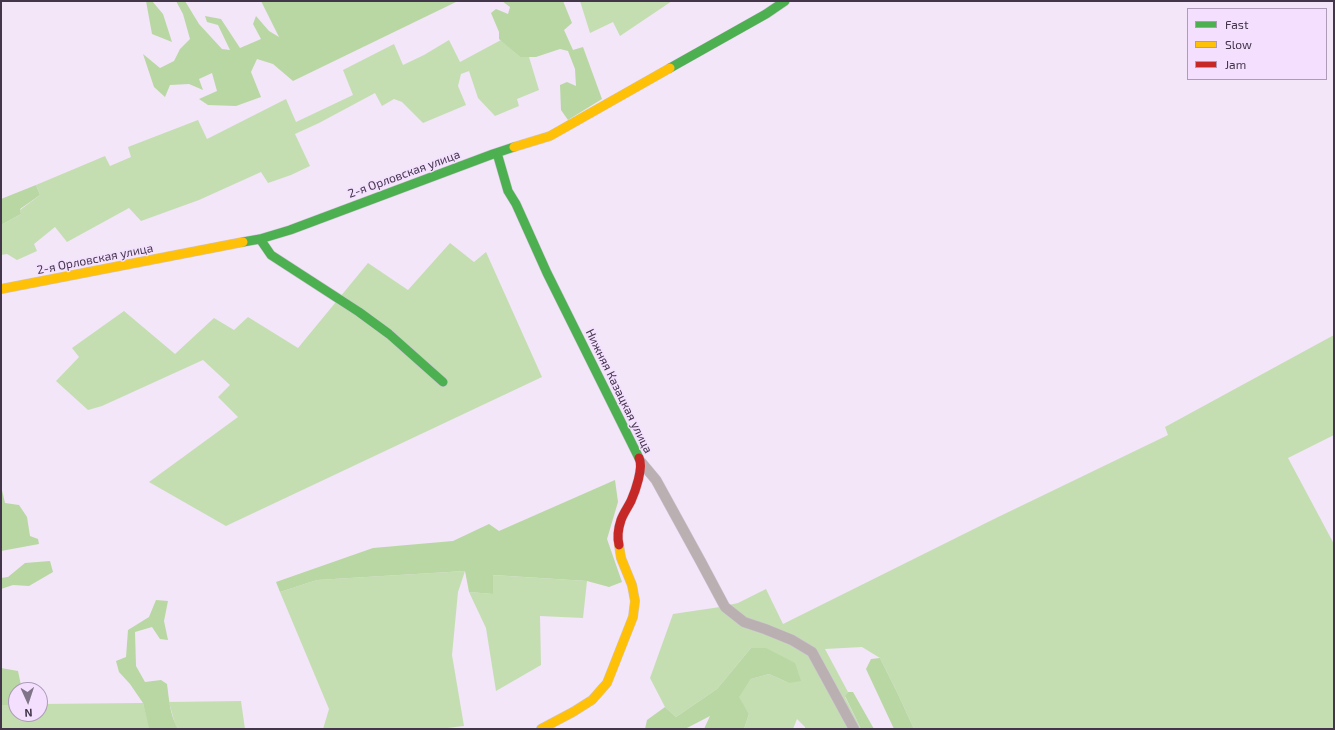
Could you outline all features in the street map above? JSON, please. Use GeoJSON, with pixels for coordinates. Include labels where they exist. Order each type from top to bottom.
{"type":"FeatureCollection","features":[{"type":"Feature","properties":{"kind":"street","name":"2-я Орловская улица"},"geometry":{"type":"LineString","coordinates":[[1,289],[260,239],[290,230],[497,153],[550,136],[760,18],[785,1]]}},
{"type":"Feature","properties":{"kind":"street","name":"Нижняя Казацкая улица"},"geometry":{"type":"LineString","coordinates":[[497,153],[508,191],[516,204],[547,272],[641,462],[639,476],[632,499],[621,520],[617,537],[621,558],[632,585],[635,601],[633,617],[607,683],[592,700],[541,729]]}},
{"type":"Feature","properties":{"kind":"street"},"geometry":{"type":"LineString","coordinates":[[260,239],[271,255],[359,312],[389,334],[443,382]]}},
{"type":"Feature","properties":{"kind":"street"},"geometry":{"type":"LineString","coordinates":[[641,462],[656,480],[725,607],[744,622],[792,640],[812,652],[854,729]]}},
{"type":"Feature","properties":{"kind":"green space"},"geometry":{"type":"Polygon","coordinates":[[[146,1],[152,1],[163,14],[172,42],[152,34],[146,1]]]}},
{"type":"Feature","properties":{"kind":"green space"},"geometry":{"type":"Polygon","coordinates":[[[176,1],[185,1],[199,24],[222,49],[230,50],[218,25],[207,22],[205,16],[221,19],[240,48],[261,39],[253,24],[256,16],[269,31],[279,37],[261,1],[458,1],[293,81],[273,64],[257,59],[251,72],[261,97],[236,106],[208,105],[199,99],[217,91],[212,73],[199,79],[203,90],[189,84],[170,85],[165,97],[154,87],[143,54],[160,68],[174,61],[180,49],[190,39],[183,14],[176,1]]]}},
{"type":"Feature","properties":{"kind":"green space"},"geometry":{"type":"Polygon","coordinates":[[[502,1],[563,1],[572,23],[564,30],[573,50],[583,47],[602,99],[568,120],[561,110],[560,85],[567,82],[576,86],[575,69],[568,51],[560,49],[536,57],[520,57],[499,39],[499,32],[491,13],[496,9],[508,14],[510,7],[502,1]]]}},
{"type":"Feature","properties":{"kind":"green space"},"geometry":{"type":"Polygon","coordinates":[[[580,1],[672,1],[620,36],[613,22],[590,33],[580,1]]]}},
{"type":"Feature","properties":{"kind":"green space"},"geometry":{"type":"Polygon","coordinates":[[[449,40],[460,62],[501,40],[520,57],[529,57],[539,90],[517,99],[519,106],[495,116],[478,98],[469,71],[461,74],[458,86],[466,105],[423,123],[402,102],[394,99],[382,106],[375,93],[295,134],[310,166],[291,175],[268,183],[261,172],[199,200],[141,221],[129,208],[67,242],[55,227],[34,244],[37,251],[17,260],[7,254],[1,255],[1,225],[21,214],[20,210],[40,195],[36,185],[105,156],[110,166],[131,157],[128,147],[198,120],[207,139],[286,99],[296,122],[353,95],[343,70],[394,44],[403,65],[424,55],[449,40]]]}},
{"type":"Feature","properties":{"kind":"green space"},"geometry":{"type":"Polygon","coordinates":[[[36,185],[40,195],[20,209],[21,214],[1,225],[1,199],[36,185]]]}},
{"type":"Feature","properties":{"kind":"green space"},"geometry":{"type":"Polygon","coordinates":[[[450,243],[474,262],[486,252],[542,377],[226,526],[149,482],[238,417],[218,397],[230,385],[203,360],[102,406],[88,410],[56,381],[79,357],[72,348],[124,311],[175,354],[214,318],[234,330],[248,317],[298,348],[368,263],[408,290],[450,243]]]}},
{"type":"Feature","properties":{"kind":"green space"},"geometry":{"type":"Polygon","coordinates":[[[1334,335],[1334,435],[1288,458],[1334,544],[1334,729],[914,729],[880,658],[862,647],[825,649],[848,692],[845,697],[861,729],[805,729],[805,727],[797,719],[793,729],[744,729],[749,714],[738,697],[751,679],[769,674],[789,683],[751,648],[717,689],[676,717],[665,707],[650,678],[673,614],[738,603],[766,589],[783,624],[994,519],[1168,435],[1165,427],[1334,335]]]}},
{"type":"Feature","properties":{"kind":"green space"},"geometry":{"type":"Polygon","coordinates":[[[615,480],[618,502],[607,539],[622,582],[609,587],[587,581],[493,575],[493,594],[469,592],[465,571],[317,580],[280,592],[276,582],[373,548],[453,541],[489,524],[499,531],[615,480]]]}},
{"type":"Feature","properties":{"kind":"green space"},"geometry":{"type":"Polygon","coordinates":[[[1,486],[5,503],[19,505],[27,517],[30,536],[38,539],[39,544],[1,551],[1,486]]]}},
{"type":"Feature","properties":{"kind":"green space"},"geometry":{"type":"Polygon","coordinates":[[[50,561],[53,572],[29,586],[13,585],[1,589],[1,578],[8,577],[25,563],[50,561]]]}},
{"type":"Feature","properties":{"kind":"green space"},"geometry":{"type":"Polygon","coordinates":[[[465,571],[458,592],[452,655],[464,726],[439,729],[323,729],[329,709],[280,592],[317,580],[465,571]]]}},
{"type":"Feature","properties":{"kind":"green space"},"geometry":{"type":"Polygon","coordinates":[[[492,575],[587,581],[583,618],[540,616],[541,665],[496,691],[486,628],[469,592],[493,594],[492,575]]]}},
{"type":"Feature","properties":{"kind":"green space"},"geometry":{"type":"Polygon","coordinates":[[[156,600],[168,601],[164,621],[168,640],[160,639],[152,627],[135,632],[136,666],[145,682],[161,680],[167,684],[169,701],[175,724],[178,729],[149,728],[143,703],[130,684],[119,672],[116,661],[126,657],[128,630],[149,617],[156,600]]]}},
{"type":"Feature","properties":{"kind":"green space"},"geometry":{"type":"Polygon","coordinates":[[[751,648],[766,648],[795,663],[801,681],[789,683],[769,674],[751,679],[739,697],[749,714],[744,729],[704,729],[710,716],[685,729],[645,729],[647,720],[665,707],[676,717],[717,689],[751,648]]]}},
{"type":"Feature","properties":{"kind":"green space"},"geometry":{"type":"Polygon","coordinates":[[[880,658],[914,729],[894,729],[866,669],[871,659],[880,658]]]}},
{"type":"Feature","properties":{"kind":"green space"},"geometry":{"type":"Polygon","coordinates":[[[1,668],[18,671],[20,682],[8,682],[8,705],[1,705],[1,668]]]}},
{"type":"Feature","properties":{"kind":"green space"},"geometry":{"type":"Polygon","coordinates":[[[848,692],[853,692],[874,729],[861,729],[845,696],[848,692]]]}},
{"type":"Feature","properties":{"kind":"green space"},"geometry":{"type":"Polygon","coordinates":[[[241,701],[245,729],[178,729],[175,724],[169,702],[241,701]]]}},
{"type":"Feature","properties":{"kind":"green space"},"geometry":{"type":"Polygon","coordinates":[[[143,703],[150,729],[1,729],[1,705],[8,705],[8,722],[48,722],[48,704],[143,703]]]}},
{"type":"Feature","properties":{"kind":"traffic: fast"},"geometry":{"type":"LineString","coordinates":[[670,68],[766,14],[785,1]]}},
{"type":"Feature","properties":{"kind":"traffic: fast"},"geometry":{"type":"LineString","coordinates":[[243,242],[260,239],[290,230],[514,147]]}},
{"type":"Feature","properties":{"kind":"traffic: fast"},"geometry":{"type":"LineString","coordinates":[[497,153],[508,191],[516,204],[547,273],[639,458]]}},
{"type":"Feature","properties":{"kind":"traffic: fast"},"geometry":{"type":"LineString","coordinates":[[260,239],[271,255],[359,312],[389,334],[443,382]]}},
{"type":"Feature","properties":{"kind":"traffic: slow"},"geometry":{"type":"LineString","coordinates":[[514,147],[550,136],[670,68]]}},
{"type":"Feature","properties":{"kind":"traffic: slow"},"geometry":{"type":"LineString","coordinates":[[1,289],[243,242]]}},
{"type":"Feature","properties":{"kind":"traffic: slow"},"geometry":{"type":"LineString","coordinates":[[541,729],[592,700],[607,683],[633,617],[635,601],[632,585],[621,558],[619,545]]}},
{"type":"Feature","properties":{"kind":"traffic: jam"},"geometry":{"type":"LineString","coordinates":[[619,545],[618,536],[620,523],[635,492],[640,467],[639,458]]}}]}
